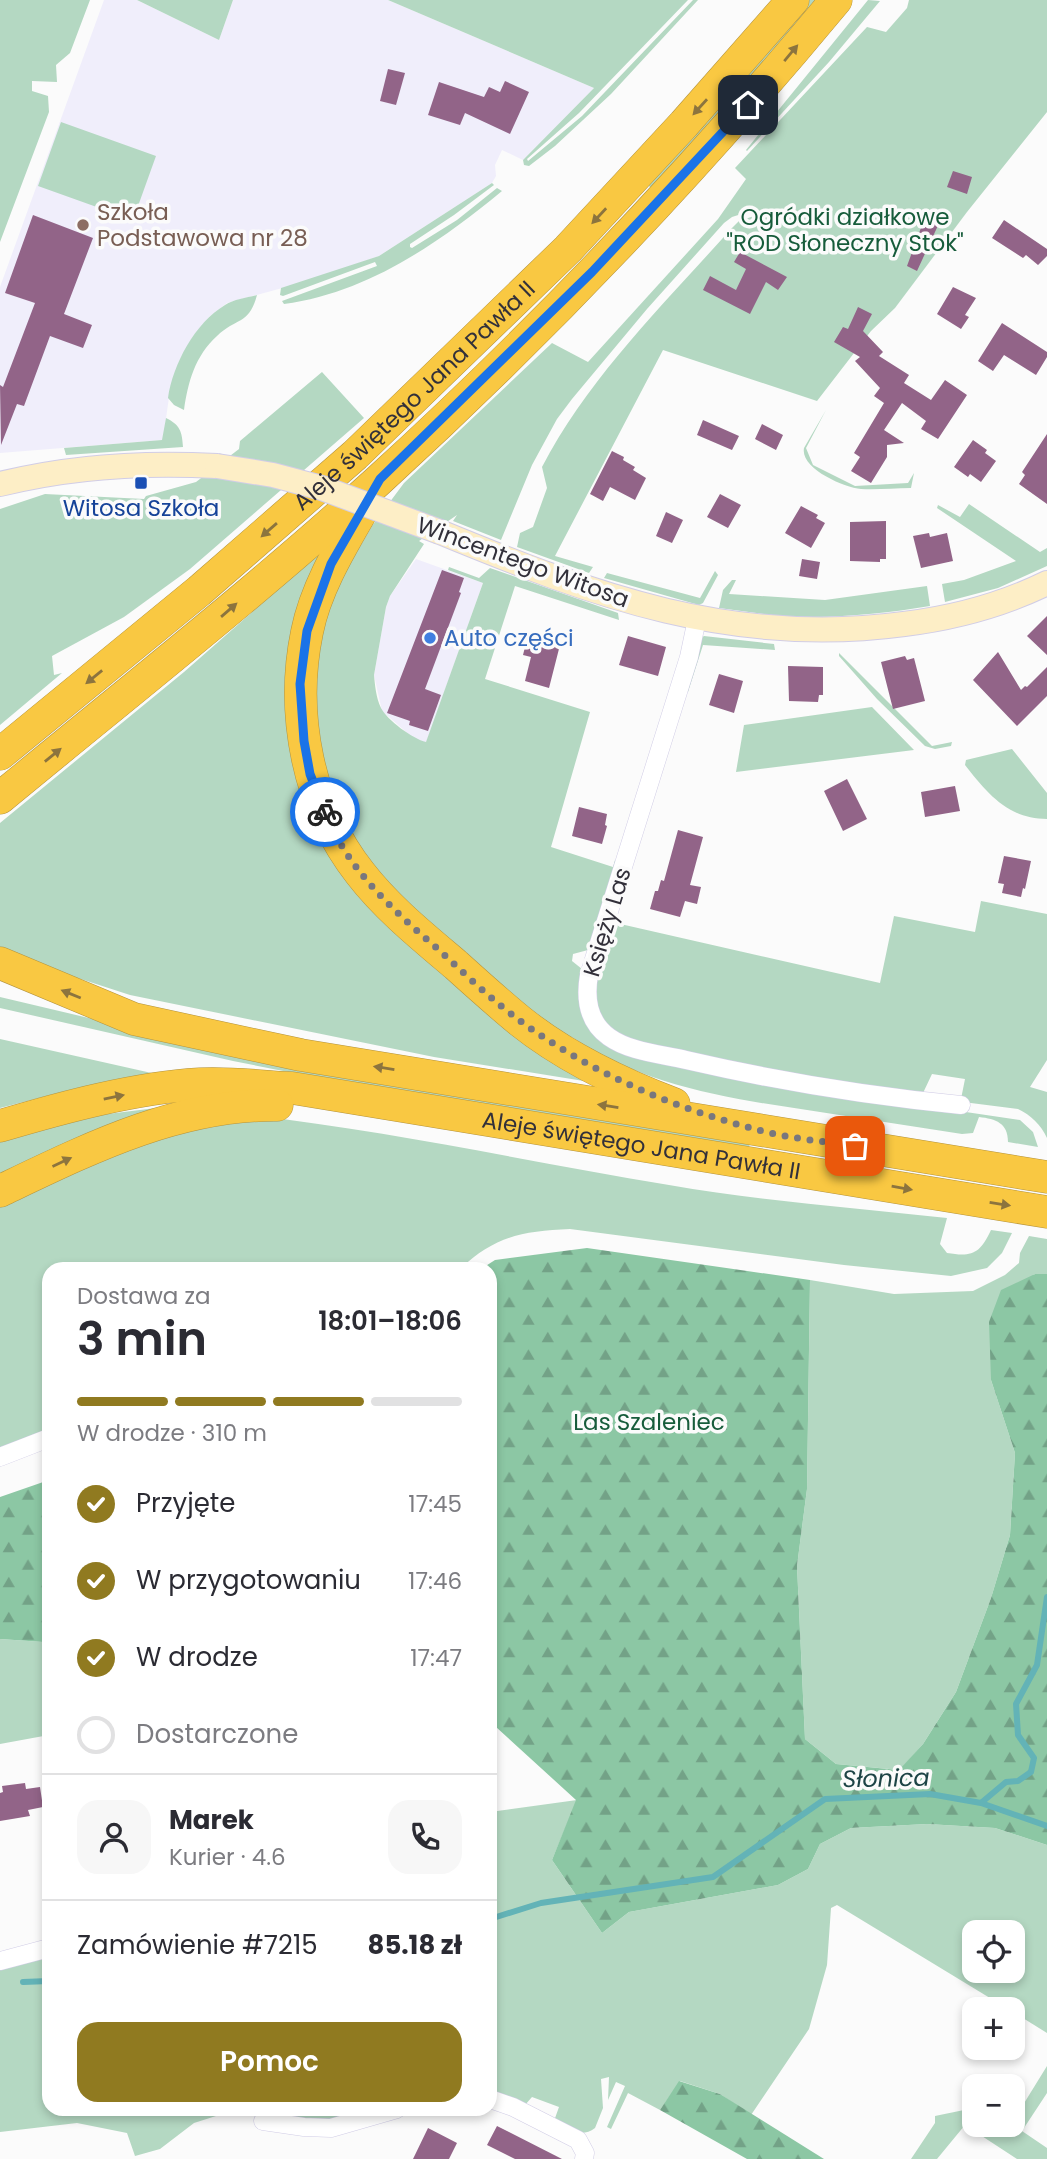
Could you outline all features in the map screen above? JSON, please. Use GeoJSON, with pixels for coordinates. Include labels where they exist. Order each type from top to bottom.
{"type":"FeatureCollection","features":[{"type":"Feature","properties":{"kind":"highway","name":"Aleje świętego Jana Pawła II"},"geometry":{"type":"LineString","coordinates":[[0,754],[199,591],[355,456],[568,249],[675,134],[793,0]]}},
{"type":"Feature","properties":{"kind":"highway","name":"Aleje świętego Jana Pawła II"},"geometry":{"type":"LineString","coordinates":[[380,479],[543,321],[656,205],[748,105],[836,0]]}},
{"type":"Feature","properties":{"kind":"highway"},"geometry":{"type":"LineString","coordinates":[[0,798],[224,614],[380,479]]}},
{"type":"Feature","properties":{"kind":"highway"},"geometry":{"type":"LineString","coordinates":[[380,479],[331,564],[307,631],[300,684],[304,741],[310,774],[333,834],[360,874],[401,917],[522,1022],[580,1061],[626,1084],[681,1107],[772,1133]]}},
{"type":"Feature","properties":{"kind":"highway"},"geometry":{"type":"LineString","coordinates":[[0,963],[134,1019],[301,1055],[772,1133]]}},
{"type":"Feature","properties":{"kind":"highway"},"geometry":{"type":"LineString","coordinates":[[0,1126],[49,1111],[123,1095],[201,1084],[292,1088],[444,1114]]}},
{"type":"Feature","properties":{"kind":"highway"},"geometry":{"type":"LineString","coordinates":[[0,1191],[108,1140],[176,1117],[248,1105],[318,1105],[444,1114]]}},
{"type":"Feature","properties":{"kind":"highway","name":"Aleje świętego Jana Pawła II"},"geometry":{"type":"LineString","coordinates":[[444,1114],[1047,1212]]}},
{"type":"Feature","properties":{"kind":"highway","name":"Aleje świętego Jana Pawła II"},"geometry":{"type":"LineString","coordinates":[[772,1133],[1047,1177]]}},
{"type":"Feature","properties":{"kind":"street","name":"Wincentego Witosa"},"geometry":{"type":"LineString","coordinates":[[0,484],[83,468],[143,464],[217,466],[308,484],[350,497],[606,595],[697,619],[786,630],[830,631],[923,622],[1008,600],[1047,583]]}},
{"type":"Feature","properties":{"kind":"street","name":"Księży Las"},"geometry":{"type":"LineString","coordinates":[[697,619],[689,657],[589,975],[587,999],[593,1019],[607,1035],[639,1049],[788,1082],[961,1105]]}},
{"type":"Feature","properties":{"kind":"street"},"geometry":{"type":"LineString","coordinates":[[0,1457],[42,1441]]}},
{"type":"Feature","properties":{"kind":"street"},"geometry":{"type":"LineString","coordinates":[[0,1961],[42,1950]]}},
{"type":"Feature","properties":{"kind":"street"},"geometry":{"type":"LineString","coordinates":[[497,2101],[578,2140],[585,2153],[584,2159]]}},
{"type":"Feature","properties":{"kind":"street"},"geometry":{"type":"LineString","coordinates":[[263,2121],[331,2128],[373,2116]]}},
{"type":"Feature","properties":{"kind":"shaded area"},"geometry":{"type":"Polygon","coordinates":[[[104,0],[137,0],[219,40],[233,0],[388,0],[594,88],[523,160],[502,150],[495,165],[496,176],[492,183],[379,256],[308,281],[227,303],[209,317],[192,338],[181,358],[170,390],[163,440],[0,453],[0,287],[104,0]]]}},
{"type":"Feature","properties":{"kind":"shaded area"},"geometry":{"type":"Polygon","coordinates":[[[416,559],[483,583],[426,743],[413,738],[382,711],[374,675],[386,607],[390,596],[416,559]]]}},
{"type":"Feature","properties":{"kind":"green space"},"geometry":{"type":"Polygon","coordinates":[[[0,0],[90,0],[70,53],[56,65],[57,82],[32,81],[32,91],[48,96],[49,112],[0,242],[0,0]]]}},
{"type":"Feature","properties":{"kind":"green space"},"geometry":{"type":"Polygon","coordinates":[[[137,0],[233,0],[219,40],[137,0]]]}},
{"type":"Feature","properties":{"kind":"green space"},"geometry":{"type":"Polygon","coordinates":[[[388,0],[688,0],[579,113],[527,159],[528,161],[582,116],[693,0],[698,0],[611,94],[555,146],[529,166],[524,165],[523,160],[594,88],[388,0]]]}},
{"type":"Feature","properties":{"kind":"green space"},"geometry":{"type":"Polygon","coordinates":[[[809,0],[821,0],[652,189],[648,181],[809,0]]]}},
{"type":"Feature","properties":{"kind":"green space"},"geometry":{"type":"Polygon","coordinates":[[[868,0],[880,1],[829,62],[747,151],[746,150],[868,0]]]}},
{"type":"Feature","properties":{"kind":"green space","name":"Ogródki działkowe \"ROD Słoneczny Stok\""},"geometry":{"type":"Polygon","coordinates":[[[909,0],[1047,0],[1047,112],[895,308],[871,331],[817,401],[663,350],[555,556],[593,567],[589,573],[517,547],[520,533],[533,527],[547,488],[542,467],[561,434],[582,402],[629,342],[731,229],[739,221],[754,216],[754,210],[732,217],[647,309],[557,419],[532,465],[501,540],[453,521],[457,515],[419,541],[424,544],[390,596],[386,607],[374,675],[378,700],[384,713],[414,737],[426,742],[483,583],[448,570],[449,567],[479,578],[490,568],[618,613],[619,620],[515,586],[485,679],[590,712],[551,847],[613,867],[615,860],[619,866],[588,950],[573,954],[572,961],[582,969],[580,980],[601,1038],[959,1111],[1020,1120],[1033,1132],[1038,1147],[1008,1142],[1006,1130],[1000,1123],[979,1117],[973,1133],[962,1134],[723,1096],[629,1068],[572,1037],[566,1043],[375,875],[331,794],[315,718],[317,653],[333,593],[372,526],[404,483],[552,343],[588,362],[718,219],[746,179],[735,168],[867,27],[886,32],[907,8],[909,0]]]}},
{"type":"Feature","properties":{"kind":"green space"},"geometry":{"type":"Polygon","coordinates":[[[61,122],[156,156],[133,220],[38,186],[61,122]]]}},
{"type":"Feature","properties":{"kind":"green space"},"geometry":{"type":"Polygon","coordinates":[[[492,183],[494,185],[410,244],[410,247],[457,220],[497,188],[502,191],[453,229],[400,263],[344,289],[284,304],[282,301],[377,266],[375,262],[280,295],[281,288],[379,256],[492,183]]]}},
{"type":"Feature","properties":{"kind":"green space"},"geometry":{"type":"Polygon","coordinates":[[[257,295],[246,316],[224,330],[203,352],[190,380],[184,410],[174,405],[168,398],[171,385],[180,358],[195,333],[225,305],[257,295]]]}},
{"type":"Feature","properties":{"kind":"green space"},"geometry":{"type":"Polygon","coordinates":[[[322,372],[364,418],[190,569],[124,617],[52,656],[54,675],[62,673],[0,725],[0,509],[45,494],[144,499],[146,496],[196,482],[239,449],[240,441],[322,372]]]}},
{"type":"Feature","properties":{"kind":"green space"},"geometry":{"type":"Polygon","coordinates":[[[826,410],[806,448],[813,465],[855,486],[908,483],[914,473],[911,488],[853,487],[824,475],[809,463],[804,448],[826,410]]]}},
{"type":"Feature","properties":{"kind":"green space"},"geometry":{"type":"Polygon","coordinates":[[[166,418],[179,429],[183,447],[66,455],[64,448],[162,440],[166,418]]]}},
{"type":"Feature","properties":{"kind":"green space"},"geometry":{"type":"Polygon","coordinates":[[[969,504],[1040,552],[1047,548],[1047,566],[998,588],[945,602],[942,584],[964,580],[1016,561],[937,508],[938,505],[960,517],[969,504]]]}},
{"type":"Feature","properties":{"kind":"green space"},"geometry":{"type":"Polygon","coordinates":[[[332,542],[295,632],[332,849],[590,1082],[434,1057],[130,995],[53,970],[0,948],[0,823],[184,672],[332,542]]]}},
{"type":"Feature","properties":{"kind":"green space"},"geometry":{"type":"Polygon","coordinates":[[[715,571],[718,575],[703,603],[699,605],[604,578],[607,573],[700,598],[715,571]]]}},
{"type":"Feature","properties":{"kind":"green space"},"geometry":{"type":"Polygon","coordinates":[[[732,580],[736,580],[729,594],[825,600],[927,586],[930,606],[820,617],[784,616],[719,608],[723,590],[732,580]]]}},
{"type":"Feature","properties":{"kind":"green space"},"geometry":{"type":"Polygon","coordinates":[[[704,636],[774,644],[775,650],[703,645],[688,692],[686,690],[701,638],[704,636]]]}},
{"type":"Feature","properties":{"kind":"green space"},"geometry":{"type":"Polygon","coordinates":[[[839,653],[932,746],[952,742],[951,746],[935,749],[925,746],[877,699],[839,653]]]}},
{"type":"Feature","properties":{"kind":"green space"},"geometry":{"type":"Polygon","coordinates":[[[872,707],[914,750],[736,772],[744,725],[872,707]]]}},
{"type":"Feature","properties":{"kind":"green space"},"geometry":{"type":"Polygon","coordinates":[[[1012,749],[1047,793],[1047,819],[1021,814],[1000,803],[965,765],[966,760],[1012,749]]]}},
{"type":"Feature","properties":{"kind":"green space"},"geometry":{"type":"Polygon","coordinates":[[[981,901],[1047,914],[1047,1060],[1030,1087],[1047,1092],[1047,1138],[1035,1121],[1018,1109],[963,1102],[961,1099],[965,1079],[932,1074],[923,1093],[787,1077],[625,1038],[607,1025],[595,1004],[598,966],[610,930],[616,923],[880,983],[894,916],[975,932],[981,901]]]}},
{"type":"Feature","properties":{"kind":"green space"},"geometry":{"type":"Polygon","coordinates":[[[0,997],[224,1050],[750,1142],[748,1153],[471,1108],[233,1061],[0,1008],[0,997]]]}},
{"type":"Feature","properties":{"kind":"green space"},"geometry":{"type":"Polygon","coordinates":[[[0,1039],[156,1074],[78,1088],[0,1108],[0,1039]]]}},
{"type":"Feature","properties":{"kind":"green space"},"geometry":{"type":"Polygon","coordinates":[[[156,1108],[100,1130],[0,1177],[0,1140],[67,1119],[156,1108]]]}},
{"type":"Feature","properties":{"kind":"green space"},"geometry":{"type":"Polygon","coordinates":[[[246,1115],[405,1138],[704,1191],[947,1218],[940,1244],[947,1253],[974,1252],[983,1244],[991,1230],[1012,1233],[1002,1253],[987,1268],[951,1276],[844,1265],[570,1229],[538,1231],[510,1237],[485,1249],[468,1262],[42,1262],[42,1434],[0,1450],[0,1200],[109,1148],[246,1115]]]}},
{"type":"Feature","properties":{"kind":"green space"},"geometry":{"type":"Polygon","coordinates":[[[1029,1236],[1047,1239],[1047,1274],[1034,1274],[991,1380],[1015,1453],[1010,1535],[991,1598],[956,1692],[923,1744],[900,1770],[836,1764],[805,1739],[797,1566],[807,1489],[810,1280],[894,1294],[973,1291],[1005,1275],[1019,1263],[1020,1253],[1029,1236]]]}},
{"type":"Feature","properties":{"kind":"green space","name":"Las Szaleniec"},"geometry":{"type":"Polygon","coordinates":[[[587,1248],[810,1280],[807,1489],[797,1566],[805,1739],[836,1764],[899,1770],[923,1744],[956,1692],[991,1598],[1010,1535],[1015,1453],[991,1380],[989,1322],[1001,1290],[1035,1274],[1047,1274],[1047,1845],[995,1828],[927,1824],[851,1828],[820,1844],[808,1869],[778,1885],[629,1912],[602,1933],[552,1860],[576,1800],[497,1728],[497,1262],[492,1262],[587,1248]]]}},
{"type":"Feature","properties":{"kind":"green space"},"geometry":{"type":"Polygon","coordinates":[[[42,1482],[42,1642],[0,1639],[0,1497],[42,1482]]]}},
{"type":"Feature","properties":{"kind":"green space"},"geometry":{"type":"Polygon","coordinates":[[[0,1639],[42,1642],[42,1736],[0,1744],[0,1639]]]}},
{"type":"Feature","properties":{"kind":"green space"},"geometry":{"type":"Polygon","coordinates":[[[577,1800],[552,1860],[602,1933],[629,1912],[778,1885],[808,1869],[820,1844],[851,1828],[927,1824],[995,1828],[1047,1845],[1047,2033],[1025,2019],[1025,1997],[988,1997],[965,1983],[1025,1983],[1025,1920],[962,1920],[962,1981],[837,1905],[831,1908],[827,1965],[809,2029],[751,2115],[720,2094],[680,2081],[660,2110],[628,2093],[611,2129],[607,2127],[625,2086],[616,2082],[608,2100],[609,2077],[601,2079],[603,2108],[595,2128],[579,2133],[554,2121],[559,2107],[532,2097],[525,2105],[497,2095],[497,1811],[577,1800]]]}},
{"type":"Feature","properties":{"kind":"green space"},"geometry":{"type":"Polygon","coordinates":[[[42,1956],[42,2116],[216,2116],[194,2123],[160,2149],[135,2156],[127,2133],[77,2123],[0,2132],[0,1969],[42,1956]]]}},
{"type":"Feature","properties":{"kind":"green space"},"geometry":{"type":"Polygon","coordinates":[[[1047,2066],[1047,2093],[1025,2126],[1025,2102],[1047,2066]]]}},
{"type":"Feature","properties":{"kind":"green space"},"geometry":{"type":"Polygon","coordinates":[[[679,2081],[720,2094],[824,2159],[747,2159],[660,2110],[679,2081]]]}},
{"type":"Feature","properties":{"kind":"green space"},"geometry":{"type":"Polygon","coordinates":[[[962,2110],[962,2129],[937,2159],[911,2159],[935,2123],[935,2116],[962,2110]]]}},
{"type":"Feature","properties":{"kind":"green space"},"geometry":{"type":"Polygon","coordinates":[[[276,2116],[351,2116],[330,2122],[276,2116]]]}},
{"type":"Feature","properties":{"kind":"green space"},"geometry":{"type":"Polygon","coordinates":[[[1025,2133],[1047,2148],[1047,2159],[1017,2159],[983,2137],[1025,2137],[1025,2133]]]}},
{"type":"Feature","properties":{"kind":"building"},"geometry":{"type":"Polygon","coordinates":[[[388,69],[405,73],[396,105],[380,101],[388,69]]]}},
{"type":"Feature","properties":{"kind":"building"},"geometry":{"type":"Polygon","coordinates":[[[505,81],[529,92],[510,134],[465,113],[460,125],[428,115],[439,82],[484,97],[489,87],[500,92],[505,81]]]}},
{"type":"Feature","properties":{"kind":"building"},"geometry":{"type":"Polygon","coordinates":[[[953,171],[972,177],[967,194],[947,187],[953,171]]]}},
{"type":"Feature","properties":{"kind":"building"},"geometry":{"type":"Polygon","coordinates":[[[926,214],[941,219],[917,271],[907,266],[926,214]]]}},
{"type":"Feature","properties":{"kind":"building"},"geometry":{"type":"Polygon","coordinates":[[[33,215],[93,238],[64,314],[92,325],[83,348],[50,336],[24,406],[17,404],[1,445],[0,385],[3,387],[35,303],[5,293],[33,215]]]}},
{"type":"Feature","properties":{"kind":"building"},"geometry":{"type":"Polygon","coordinates":[[[1004,220],[1047,249],[1047,256],[1038,265],[1026,255],[1023,258],[992,238],[1004,220]]]}},
{"type":"Feature","properties":{"kind":"building"},"geometry":{"type":"Polygon","coordinates":[[[740,252],[787,277],[778,290],[766,282],[750,314],[703,290],[710,276],[736,290],[746,269],[734,262],[740,252]]]}},
{"type":"Feature","properties":{"kind":"building"},"geometry":{"type":"Polygon","coordinates":[[[953,287],[976,298],[965,315],[969,317],[961,329],[937,314],[953,287]]]}},
{"type":"Feature","properties":{"kind":"building"},"geometry":{"type":"Polygon","coordinates":[[[858,307],[872,314],[863,331],[883,352],[879,356],[909,375],[904,383],[931,400],[945,380],[967,395],[938,439],[921,429],[926,421],[902,403],[884,430],[904,443],[887,445],[887,457],[871,483],[851,471],[860,457],[854,453],[884,403],[874,396],[880,388],[855,361],[860,357],[834,342],[843,327],[848,329],[858,307]]]}},
{"type":"Feature","properties":{"kind":"building"},"geometry":{"type":"Polygon","coordinates":[[[1002,323],[1047,352],[1047,357],[1036,375],[1004,355],[993,371],[978,361],[1002,323]]]}},
{"type":"Feature","properties":{"kind":"building"},"geometry":{"type":"Polygon","coordinates":[[[703,420],[739,436],[732,450],[697,435],[703,420]]]}},
{"type":"Feature","properties":{"kind":"building"},"geometry":{"type":"Polygon","coordinates":[[[762,424],[783,435],[776,450],[755,439],[762,424]]]}},
{"type":"Feature","properties":{"kind":"building"},"geometry":{"type":"Polygon","coordinates":[[[1047,434],[1047,504],[1019,484],[1025,475],[1022,472],[1047,434]]]}},
{"type":"Feature","properties":{"kind":"building"},"geometry":{"type":"Polygon","coordinates":[[[973,440],[996,461],[981,482],[954,467],[973,440]]]}},
{"type":"Feature","properties":{"kind":"building"},"geometry":{"type":"Polygon","coordinates":[[[612,451],[624,457],[623,460],[635,467],[633,470],[646,478],[635,500],[610,487],[603,501],[590,494],[612,451]]]}},
{"type":"Feature","properties":{"kind":"building"},"geometry":{"type":"Polygon","coordinates":[[[720,494],[741,505],[728,528],[707,517],[720,494]]]}},
{"type":"Feature","properties":{"kind":"building"},"geometry":{"type":"Polygon","coordinates":[[[801,506],[818,515],[816,518],[825,523],[811,548],[785,533],[801,506]]]}},
{"type":"Feature","properties":{"kind":"building"},"geometry":{"type":"Polygon","coordinates":[[[666,512],[683,520],[672,543],[656,536],[666,512]]]}},
{"type":"Feature","properties":{"kind":"building"},"geometry":{"type":"Polygon","coordinates":[[[886,521],[886,559],[880,559],[880,562],[850,561],[850,522],[886,521]]]}},
{"type":"Feature","properties":{"kind":"building"},"geometry":{"type":"Polygon","coordinates":[[[929,533],[930,537],[947,533],[953,561],[921,568],[913,536],[929,533]]]}},
{"type":"Feature","properties":{"kind":"building"},"geometry":{"type":"Polygon","coordinates":[[[802,559],[820,562],[817,579],[799,576],[802,559]]]}},
{"type":"Feature","properties":{"kind":"building","name":"Auto części"},"geometry":{"type":"Polygon","coordinates":[[[442,570],[464,578],[459,592],[461,593],[425,689],[441,695],[428,731],[409,725],[410,721],[387,713],[442,570]]]}},
{"type":"Feature","properties":{"kind":"building"},"geometry":{"type":"Polygon","coordinates":[[[1047,616],[1047,655],[1027,636],[1047,616]]]}},
{"type":"Feature","properties":{"kind":"building"},"geometry":{"type":"Polygon","coordinates":[[[528,635],[561,641],[549,688],[525,681],[531,657],[523,655],[528,635]]]}},
{"type":"Feature","properties":{"kind":"building"},"geometry":{"type":"Polygon","coordinates":[[[628,636],[666,647],[658,676],[619,665],[628,636]]]}},
{"type":"Feature","properties":{"kind":"building"},"geometry":{"type":"Polygon","coordinates":[[[998,652],[1021,690],[1047,667],[1047,696],[1017,726],[973,680],[998,652]]]}},
{"type":"Feature","properties":{"kind":"building"},"geometry":{"type":"Polygon","coordinates":[[[905,656],[907,660],[914,658],[925,701],[893,709],[881,662],[905,656]]]}},
{"type":"Feature","properties":{"kind":"building"},"geometry":{"type":"Polygon","coordinates":[[[788,666],[823,667],[823,695],[819,695],[818,702],[789,701],[788,666]]]}},
{"type":"Feature","properties":{"kind":"building"},"geometry":{"type":"Polygon","coordinates":[[[719,674],[743,681],[734,713],[709,705],[719,674]]]}},
{"type":"Feature","properties":{"kind":"building"},"geometry":{"type":"Polygon","coordinates":[[[847,779],[867,819],[843,831],[824,791],[847,779]]]}},
{"type":"Feature","properties":{"kind":"building"},"geometry":{"type":"Polygon","coordinates":[[[955,786],[960,811],[925,817],[921,792],[955,786]]]}},
{"type":"Feature","properties":{"kind":"building"},"geometry":{"type":"Polygon","coordinates":[[[579,807],[607,814],[602,844],[572,836],[579,807]]]}},
{"type":"Feature","properties":{"kind":"building"},"geometry":{"type":"Polygon","coordinates":[[[678,830],[703,837],[690,885],[701,887],[697,904],[685,901],[680,917],[650,909],[655,891],[658,891],[661,880],[664,881],[678,830]]]}},
{"type":"Feature","properties":{"kind":"building"},"geometry":{"type":"Polygon","coordinates":[[[1004,856],[1031,861],[1021,897],[1002,893],[1004,884],[998,883],[1004,856]]]}},
{"type":"Feature","properties":{"kind":"building"},"geometry":{"type":"Polygon","coordinates":[[[25,1783],[26,1789],[40,1787],[42,1807],[28,1810],[30,1816],[0,1821],[2,1786],[25,1783]]]}},
{"type":"Feature","properties":{"kind":"building"},"geometry":{"type":"Polygon","coordinates":[[[497,2126],[562,2159],[515,2159],[487,2145],[497,2126]]]}},
{"type":"Feature","properties":{"kind":"building"},"geometry":{"type":"Polygon","coordinates":[[[428,2128],[457,2143],[449,2159],[413,2159],[428,2128]]]}},
{"type":"Feature","properties":{"kind":"waterway","name":"Słonica"},"geometry":{"type":"LineString","coordinates":[[497,1917],[541,1903],[713,1877],[825,1799],[930,1794],[981,1803],[1006,1782],[1018,1781],[1031,1772],[1034,1758],[1018,1735],[1016,1704],[1037,1665],[1047,1597]]}},
{"type":"Feature","properties":{"kind":"waterway"},"geometry":{"type":"LineString","coordinates":[[981,1803],[1047,1826]]}},
{"type":"Feature","properties":{"kind":"waterway","name":"Słonica"},"geometry":{"type":"LineString","coordinates":[[23,1982],[42,1981]]}},
{"type":"Feature","properties":{"kind":"way so far"},"geometry":{"type":"LineString","coordinates":[[325,812],[333,834],[360,874],[401,917],[522,1022],[580,1061],[626,1084],[702,1114],[772,1133],[855,1146]]}},
{"type":"Feature","properties":{"kind":"place","name":"Szkoła Podstawowa nr 28"},"geometry":{"type":"Point","coordinates":[83,225]}},
{"type":"Feature","properties":{"kind":"place","name":"Witosa Szkoła"},"geometry":{"type":"Point","coordinates":[141,483]}},
{"type":"Feature","properties":{"kind":"place","name":"Auto części"},"geometry":{"type":"Point","coordinates":[430,638]}},
{"type":"Feature","properties":{"kind":"route"},"geometry":{"type":"LineString","coordinates":[[325,812],[310,774],[304,741],[300,684],[307,631],[331,564],[380,479],[592,272],[748,105]]}}]}
